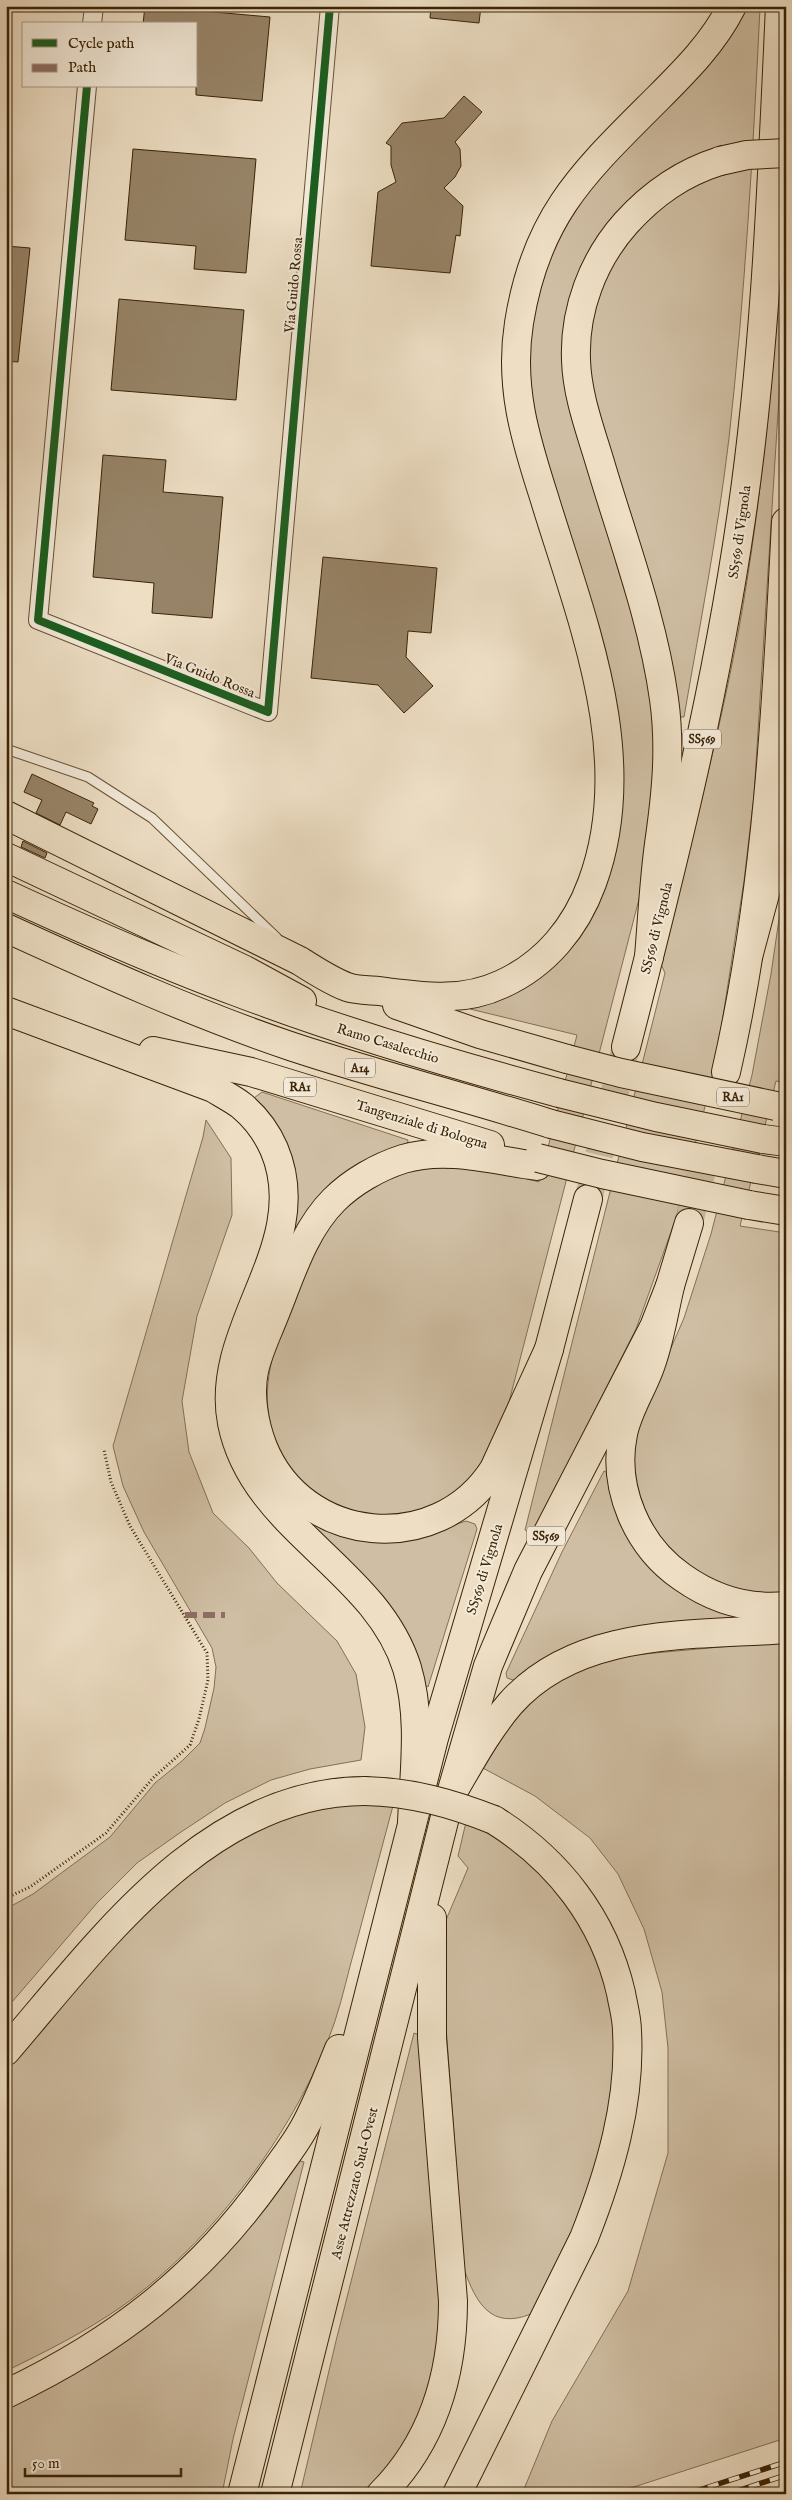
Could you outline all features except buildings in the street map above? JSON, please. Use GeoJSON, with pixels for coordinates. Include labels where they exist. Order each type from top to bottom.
{"type":"FeatureCollection","features":[{"type":"Feature","properties":{"kind":"highway"},"geometry":{"type":"LineString","coordinates":[[347,987],[432,998],[454,997],[495,987],[515,978],[542,958],[571,925],[584,903],[603,847],[609,778],[608,742],[604,709],[587,639],[530,451],[517,397],[515,352],[519,322],[533,262],[552,220],[564,200],[599,157],[698,57],[720,29],[732,6]]}},
{"type":"Feature","properties":{"kind":"highway","name":"SS569 di Vignola"},"geometry":{"type":"LineString","coordinates":[[626,1047],[710,701],[742,518],[764,324],[780,6]]}},
{"type":"Feature","properties":{"kind":"highway"},"geometry":{"type":"LineString","coordinates":[[649,957],[668,775],[664,701],[648,624],[578,385],[576,336],[580,309],[597,265],[620,230],[651,198],[668,184],[684,174],[720,160],[747,155],[786,152]]}},
{"type":"Feature","properties":{"kind":"highway"},"geometry":{"type":"LineString","coordinates":[[726,1072],[749,953],[767,803],[786,522]]}},
{"type":"Feature","properties":{"kind":"highway"},"geometry":{"type":"LineString","coordinates":[[6,815],[44,836],[300,961],[347,987],[480,1034],[567,1059],[690,1089],[782,1102]]}},
{"type":"Feature","properties":{"kind":"highway"},"geometry":{"type":"LineString","coordinates":[[749,953],[786,816]]}},
{"type":"Feature","properties":{"kind":"highway"},"geometry":{"type":"LineString","coordinates":[[6,856],[245,970],[374,1039]]}},
{"type":"Feature","properties":{"kind":"highway","name":"Ramo Casalecchio"},"geometry":{"type":"LineString","coordinates":[[6,894],[94,935],[163,964],[238,993],[374,1039],[559,1093],[656,1116],[774,1140]]}},
{"type":"Feature","properties":{"kind":"highway","name":"A14"},"geometry":{"type":"LineString","coordinates":[[6,928],[131,984],[284,1043],[407,1083],[551,1124],[642,1146],[786,1174]]}},
{"type":"Feature","properties":{"kind":"highway","name":"RA1"},"geometry":{"type":"LineString","coordinates":[[6,1012],[59,1032]]}},
{"type":"Feature","properties":{"kind":"highway"},"geometry":{"type":"LineString","coordinates":[[59,1032],[213,1088],[240,1105],[253,1116],[272,1144],[282,1175],[285,1194],[283,1216],[271,1262],[234,1360],[229,1401],[232,1422],[243,1460],[262,1491],[363,1595],[384,1621],[396,1641],[407,1668],[415,1714],[412,1823]]}},
{"type":"Feature","properties":{"kind":"highway","name":"Tangenziale di Bologna"},"geometry":{"type":"LineString","coordinates":[[59,1032],[251,1072],[537,1162],[786,1211]]}},
{"type":"Feature","properties":{"kind":"highway"},"geometry":{"type":"LineString","coordinates":[[537,1162],[441,1153],[422,1155],[386,1166],[359,1181],[334,1200],[308,1238],[262,1347],[254,1371],[252,1392],[257,1427],[272,1464],[284,1480],[297,1494],[328,1516],[364,1528],[381,1529],[419,1525],[450,1513],[484,1484],[494,1469],[549,1349]]}},
{"type":"Feature","properties":{"kind":"highway","name":"SS569 di Vignola"},"geometry":{"type":"LineString","coordinates":[[381,1940],[447,1691],[549,1349],[588,1199]]}},
{"type":"Feature","properties":{"kind":"highway","name":"SS569"},"geometry":{"type":"LineString","coordinates":[[432,1871],[473,1711],[506,1621],[528,1571],[654,1327],[670,1286],[689,1223]]}},
{"type":"Feature","properties":{"kind":"highway"},"geometry":{"type":"LineString","coordinates":[[670,1286],[652,1363],[630,1411],[623,1434],[621,1467],[628,1505],[653,1551],[664,1563],[694,1586],[729,1602],[766,1607],[786,1606]]}},
{"type":"Feature","properties":{"kind":"highway"},"geometry":{"type":"LineString","coordinates":[[450,1797],[488,1733],[511,1703],[531,1685],[570,1660],[592,1651],[646,1639],[786,1629]]}},
{"type":"Feature","properties":{"kind":"highway"},"geometry":{"type":"LineString","coordinates":[[6,2051],[118,1920],[149,1891],[208,1844],[239,1825],[296,1800],[319,1794],[365,1791],[424,1797],[463,1808],[494,1820],[531,1845],[550,1862],[568,1882],[606,1943],[616,1970],[628,2029],[627,2064],[616,2139],[598,2202],[584,2238],[458,2494]]}},
{"type":"Feature","properties":{"kind":"highway"},"geometry":{"type":"LineString","coordinates":[[381,2494],[412,2457],[434,2415],[450,2361],[453,2330],[453,2300],[432,2038],[432,1871]]}},
{"type":"Feature","properties":{"kind":"highway","name":"Asse Attrezzato Sud-Ovest"},"geometry":{"type":"LineString","coordinates":[[275,2494],[432,1871]]}},
{"type":"Feature","properties":{"kind":"highway"},"geometry":{"type":"LineString","coordinates":[[6,2394],[46,2374],[126,2326],[193,2270],[248,2208],[303,2130],[321,2094],[381,1940]]}},
{"type":"Feature","properties":{"kind":"highway"},"geometry":{"type":"LineString","coordinates":[[242,2494],[381,1940]]}},
{"type":"Feature","properties":{"kind":"street"},"geometry":{"type":"LineString","coordinates":[[92,22],[94,6]]}},
{"type":"Feature","properties":{"kind":"street","name":"Via Guido Rossa"},"geometry":{"type":"LineString","coordinates":[[87,88],[38,620],[268,712],[330,6]]}},
{"type":"Feature","properties":{"kind":"lane"},"geometry":{"type":"LineString","coordinates":[[6,749],[88,777],[152,818],[300,961]]}},
{"type":"Feature","properties":{"kind":"path"},"geometry":{"type":"LineString","coordinates":[[6,1898],[30,1887],[106,1832],[153,1778],[190,1745],[200,1719],[208,1680],[207,1653],[130,1526],[111,1482],[104,1450]]}},
{"type":"Feature","properties":{"kind":"shaded area"},"geometry":{"type":"Polygon","coordinates":[[[746,6],[759,6],[760,8],[740,331],[720,508],[684,717],[679,717],[661,627],[595,415],[588,381],[585,339],[597,293],[610,263],[622,243],[635,226],[665,199],[683,188],[726,169],[722,145],[675,166],[635,196],[612,222],[585,263],[571,304],[566,346],[568,387],[577,429],[619,557],[616,563],[640,642],[656,723],[659,778],[646,872],[502,1429],[491,1455],[475,1479],[461,1492],[436,1507],[410,1515],[383,1516],[356,1512],[330,1502],[308,1487],[289,1466],[276,1441],[271,1424],[267,1392],[272,1360],[276,1344],[300,1280],[319,1238],[337,1212],[368,1187],[386,1177],[425,1165],[465,1162],[484,1165],[539,1182],[577,1035],[470,1009],[471,1006],[506,994],[527,983],[562,955],[589,920],[606,880],[617,837],[621,792],[620,746],[606,660],[540,447],[529,397],[526,352],[534,296],[553,242],[581,193],[598,171],[636,130],[676,93],[714,53],[731,31],[746,6]]]}},
{"type":"Feature","properties":{"kind":"shaded area"},"geometry":{"type":"Polygon","coordinates":[[[786,202],[781,365],[754,795],[744,881],[715,1068],[676,1218],[636,1329],[532,1534],[525,1530],[665,973],[660,962],[730,676],[747,580],[762,473],[786,202]]]}},
{"type":"Feature","properties":{"kind":"shaded area"},"geometry":{"type":"Polygon","coordinates":[[[786,871],[786,1083],[776,1081],[740,1226],[786,1233],[786,1593],[753,1593],[731,1588],[688,1569],[659,1538],[638,1499],[633,1474],[635,1431],[684,1318],[711,1234],[752,1075],[771,974],[786,871]]]}},
{"type":"Feature","properties":{"kind":"shaded area"},"geometry":{"type":"Polygon","coordinates":[[[262,1092],[408,1140],[407,1147],[294,1238],[291,1237],[297,1201],[296,1177],[290,1153],[282,1137],[255,1102],[254,1098],[262,1092]]]}},
{"type":"Feature","properties":{"kind":"shaded area"},"geometry":{"type":"Polygon","coordinates":[[[206,1120],[231,1158],[232,1215],[197,1316],[182,1401],[189,1452],[213,1513],[249,1548],[277,1583],[337,1641],[356,1674],[365,1727],[361,1760],[310,1769],[271,1780],[225,1803],[181,1832],[137,1863],[97,1903],[6,2009],[6,1909],[33,1894],[110,1837],[155,1783],[200,1743],[214,1688],[216,1667],[212,1648],[144,1532],[123,1486],[113,1446],[203,1137],[206,1120]]]}},
{"type":"Feature","properties":{"kind":"shaded area"},"geometry":{"type":"Polygon","coordinates":[[[604,1471],[608,1473],[627,1532],[761,1616],[513,1680],[507,1678],[506,1673],[562,1552],[604,1471]]]}},
{"type":"Feature","properties":{"kind":"shaded area"},"geometry":{"type":"Polygon","coordinates":[[[283,1499],[414,1538],[466,1521],[475,1524],[477,1529],[428,1687],[424,1684],[283,1499]]]}},
{"type":"Feature","properties":{"kind":"shaded area"},"geometry":{"type":"Polygon","coordinates":[[[786,1641],[786,2438],[612,2494],[522,2494],[552,2421],[628,2291],[668,2153],[668,2048],[662,1992],[644,1929],[618,1874],[590,1838],[535,1796],[481,1767],[506,1728],[531,1699],[560,1676],[600,1658],[786,1641]]]}},
{"type":"Feature","properties":{"kind":"shaded area"},"geometry":{"type":"Polygon","coordinates":[[[394,1802],[335,2021],[319,2061],[299,2101],[276,2140],[220,2216],[188,2250],[155,2280],[121,2307],[93,2325],[6,2371],[6,2072],[94,1963],[136,1916],[207,1856],[305,1806],[394,1802]]]}},
{"type":"Feature","properties":{"kind":"shaded area"},"geometry":{"type":"Polygon","coordinates":[[[467,1818],[513,1843],[588,1924],[622,2036],[596,2187],[531,2314],[517,2318],[495,2316],[487,2310],[474,2293],[464,2269],[444,1999],[444,1960],[446,1920],[468,1868],[458,1856],[467,1818]]]}},
{"type":"Feature","properties":{"kind":"shaded area"},"geometry":{"type":"Polygon","coordinates":[[[414,2033],[422,2036],[445,2324],[422,2421],[369,2494],[300,2494],[336,2341],[414,2033]]]}},
{"type":"Feature","properties":{"kind":"shaded area"},"geometry":{"type":"Polygon","coordinates":[[[300,2161],[304,2162],[233,2439],[222,2494],[6,2494],[6,2408],[52,2386],[94,2361],[134,2335],[171,2306],[238,2239],[270,2202],[300,2161]]]}},
{"type":"Feature","properties":{"kind":"tunnel"},"geometry":{"type":"LineString","coordinates":[[589,1196],[625,1051]]}},
{"type":"Feature","properties":{"kind":"tunnel"},"geometry":{"type":"LineString","coordinates":[[689,1223],[726,1072]]}},
{"type":"Feature","properties":{"kind":"railway"},"geometry":{"type":"LineString","coordinates":[[687,2494],[786,2462]]}},
{"type":"Feature","properties":{"kind":"railway"},"geometry":{"type":"LineString","coordinates":[[728,2494],[786,2475]]}},
{"type":"Feature","properties":{"kind":"marked path"},"geometry":{"type":"LineString","coordinates":[[185,1615],[225,1615]]}},
{"type":"Feature","properties":{"kind":"cycle path"},"geometry":{"type":"LineString","coordinates":[[87,88],[38,620],[268,712],[330,6]]}}]}
